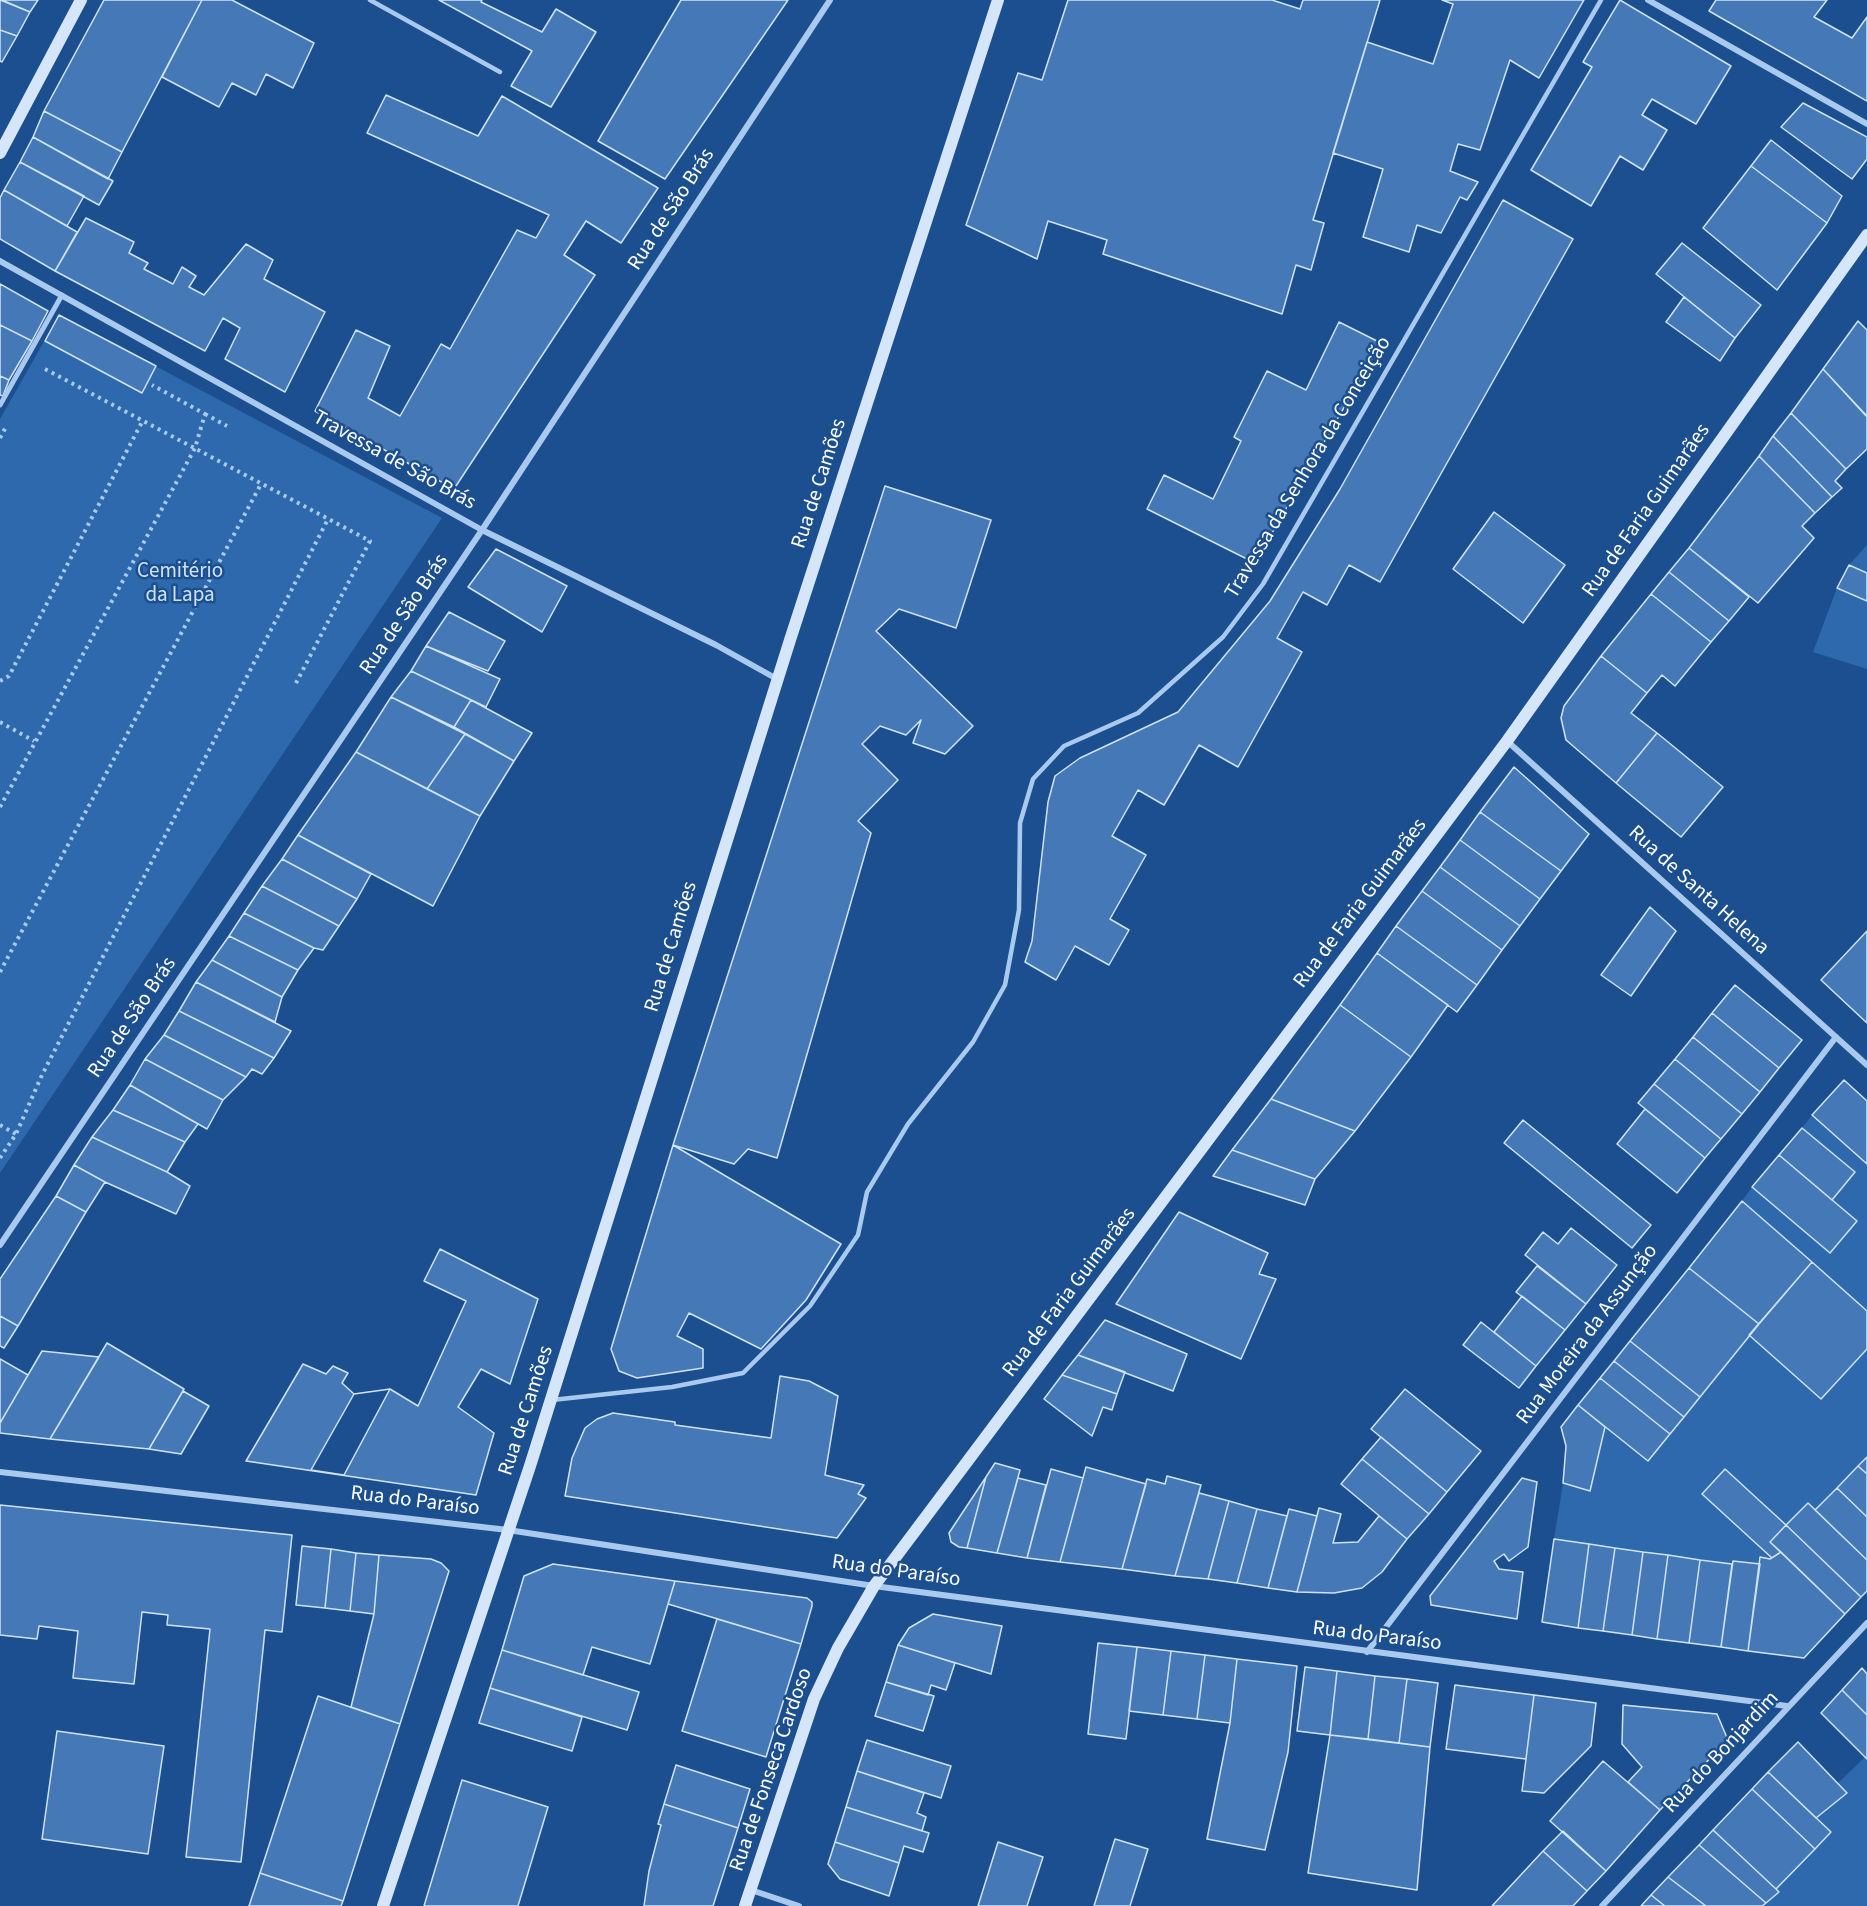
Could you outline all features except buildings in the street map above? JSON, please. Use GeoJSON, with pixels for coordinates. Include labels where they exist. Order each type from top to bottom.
{"type":"FeatureCollection","features":[{"type":"Feature","properties":{"kind":"main road"},"geometry":{"type":"LineString","coordinates":[[0,153],[81,0]]}},
{"type":"Feature","properties":{"kind":"main road","name":"Rua de Camões"},"geometry":{"type":"LineString","coordinates":[[383,1906],[550,1400],[777,679],[998,0]]}},
{"type":"Feature","properties":{"kind":"main road","name":"Rua de Faria Guimarães"},"geometry":{"type":"LineString","coordinates":[[874,1586],[1507,741],[1867,235]]}},
{"type":"Feature","properties":{"kind":"main road","name":"Rua de Fonseca Cardoso"},"geometry":{"type":"LineString","coordinates":[[745,1906],[814,1700],[838,1648],[874,1586]]}},
{"type":"Feature","properties":{"kind":"street","name":"Rua de São Brás"},"geometry":{"type":"LineString","coordinates":[[0,1245],[482,530],[830,0]]}},
{"type":"Feature","properties":{"kind":"street"},"geometry":{"type":"LineString","coordinates":[[1648,0],[1867,124]]}},
{"type":"Feature","properties":{"kind":"street","name":"Travessa de São Brás"},"geometry":{"type":"LineString","coordinates":[[0,261],[482,530],[716,645],[777,679]]}},
{"type":"Feature","properties":{"kind":"street"},"geometry":{"type":"LineString","coordinates":[[0,405],[62,295]]}},
{"type":"Feature","properties":{"kind":"street","name":"Rua de Santa Helena"},"geometry":{"type":"LineString","coordinates":[[1507,741],[1867,1065]]}},
{"type":"Feature","properties":{"kind":"street","name":"Rua Moreira da Assunção"},"geometry":{"type":"LineString","coordinates":[[1367,1652],[1836,1037]]}},
{"type":"Feature","properties":{"kind":"street","name":"Rua do Paraíso"},"geometry":{"type":"LineString","coordinates":[[0,1472],[508,1530],[874,1586],[1787,1706]]}},
{"type":"Feature","properties":{"kind":"street","name":"Rua do Bonjardim"},"geometry":{"type":"LineString","coordinates":[[1602,1906],[1867,1623]]}},
{"type":"Feature","properties":{"kind":"street"},"geometry":{"type":"LineString","coordinates":[[751,1890],[799,1906]]}},
{"type":"Feature","properties":{"kind":"lane"},"geometry":{"type":"LineString","coordinates":[[370,0],[500,72]]}},
{"type":"Feature","properties":{"kind":"lane","name":"Travessa da Senhora da Conceição"},"geometry":{"type":"LineString","coordinates":[[550,1400],[672,1387],[743,1374],[810,1306],[858,1236],[867,1192],[908,1124],[973,1042],[1005,985],[1019,910],[1020,823],[1033,779],[1064,746],[1138,713],[1223,637],[1263,584],[1601,0]]}},
{"type":"Feature","properties":{"kind":"path"},"geometry":{"type":"LineString","coordinates":[[40,366],[370,541],[295,685]]}},
{"type":"Feature","properties":{"kind":"path"},"geometry":{"type":"LineString","coordinates":[[152,385],[227,426]]}},
{"type":"Feature","properties":{"kind":"path"},"geometry":{"type":"LineString","coordinates":[[0,807],[195,448],[205,414]]}},
{"type":"Feature","properties":{"kind":"path"},"geometry":{"type":"LineString","coordinates":[[0,681],[9,675],[143,420]]}},
{"type":"Feature","properties":{"kind":"path"},"geometry":{"type":"LineString","coordinates":[[0,972],[261,484]]}},
{"type":"Feature","properties":{"kind":"path"},"geometry":{"type":"LineString","coordinates":[[0,1158],[16,1134],[42,1075],[328,519]]}},
{"type":"Feature","properties":{"kind":"path"},"geometry":{"type":"LineString","coordinates":[[0,722],[34,741]]}},
{"type":"Feature","properties":{"kind":"path"},"geometry":{"type":"LineString","coordinates":[[0,1125],[16,1134]]}},
{"type":"Feature","properties":{"kind":"green space","name":"Cemitério da Lapa"},"geometry":{"type":"Polygon","coordinates":[[[59,315],[442,518],[0,1173],[0,419],[59,315]]]}},
{"type":"Feature","properties":{"kind":"green space"},"geometry":{"type":"Polygon","coordinates":[[[1867,545],[1867,573],[1849,565],[1867,545]]]}},
{"type":"Feature","properties":{"kind":"green space"},"geometry":{"type":"Polygon","coordinates":[[[1837,588],[1867,601],[1867,669],[1813,652],[1837,588]]]}},
{"type":"Feature","properties":{"kind":"green space"},"geometry":{"type":"Polygon","coordinates":[[[1812,1115],[1867,1164],[1867,1311],[1742,1201],[1752,1187],[1830,1252],[1857,1221],[1832,1200],[1855,1172],[1802,1128],[1812,1115]]]}},
{"type":"Feature","properties":{"kind":"green space"},"geometry":{"type":"Polygon","coordinates":[[[1749,1335],[1821,1399],[1867,1349],[1867,1457],[1815,1510],[1786,1525],[1725,1469],[1703,1493],[1772,1558],[1760,1564],[1733,1561],[1732,1564],[1554,1539],[1563,1483],[1590,1491],[1605,1427],[1649,1460],[1749,1335]]]}},
{"type":"Feature","properties":{"kind":"green space"},"geometry":{"type":"Polygon","coordinates":[[[1865,1757],[1867,1759],[1867,1906],[1762,1906],[1779,1892],[1776,1889],[1831,1832],[1816,1818],[1847,1793],[1838,1783],[1865,1757]]]}}]}
